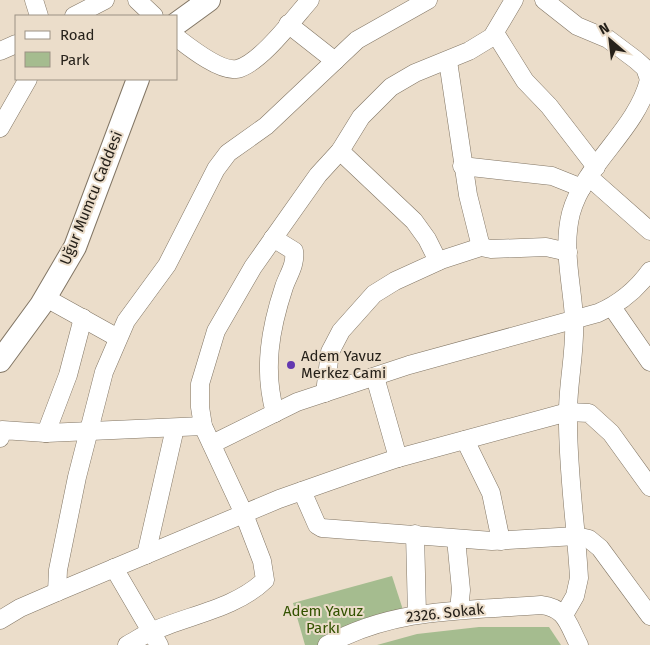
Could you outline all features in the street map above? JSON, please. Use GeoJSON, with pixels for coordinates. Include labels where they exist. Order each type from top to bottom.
{"type":"FeatureCollection","features":[{"type":"Feature","properties":{"kind":"main road"},"geometry":{"type":"LineString","coordinates":[[166,15],[184,0]]}},
{"type":"Feature","properties":{"kind":"main road"},"geometry":{"type":"LineString","coordinates":[[178,23],[209,0]]}},
{"type":"Feature","properties":{"kind":"main road","name":"Uğur Mumcu Caddesi"},"geometry":{"type":"LineString","coordinates":[[0,340],[31,297],[58,250],[125,80]]}},
{"type":"Feature","properties":{"kind":"main road","name":"Uğur Mumcu Caddesi"},"geometry":{"type":"LineString","coordinates":[[0,361],[46,298],[75,247],[138,80]]}},
{"type":"Feature","properties":{"kind":"street"},"geometry":{"type":"LineString","coordinates":[[34,0],[39,15]]}},
{"type":"Feature","properties":{"kind":"street"},"geometry":{"type":"LineString","coordinates":[[76,15],[105,0]]}},
{"type":"Feature","properties":{"kind":"street"},"geometry":{"type":"LineString","coordinates":[[138,0],[153,15]]}},
{"type":"Feature","properties":{"kind":"street"},"geometry":{"type":"LineString","coordinates":[[178,38],[194,52],[227,68],[237,69],[253,60],[310,0]]}},
{"type":"Feature","properties":{"kind":"street"},"geometry":{"type":"LineString","coordinates":[[57,592],[58,570],[88,432],[104,372],[126,321],[166,265],[183,237],[199,199],[228,153],[266,126],[357,40],[428,0]]}},
{"type":"Feature","properties":{"kind":"street"},"geometry":{"type":"LineString","coordinates":[[127,645],[155,638],[255,590],[265,580],[262,561],[244,514],[203,426],[200,407],[200,384],[216,331],[253,267],[318,175],[340,151],[360,117],[391,87],[415,73],[469,51],[492,37],[514,0]]}},
{"type":"Feature","properties":{"kind":"street"},"geometry":{"type":"LineString","coordinates":[[544,0],[577,26],[608,39],[648,71],[645,95],[589,177],[571,214],[567,236],[574,319],[568,412],[569,462],[579,578],[575,596],[564,615],[579,645]]}},
{"type":"Feature","properties":{"kind":"street"},"geometry":{"type":"LineString","coordinates":[[288,24],[335,61]]}},
{"type":"Feature","properties":{"kind":"street"},"geometry":{"type":"LineString","coordinates":[[495,33],[525,81],[549,106],[589,177],[650,231]]}},
{"type":"Feature","properties":{"kind":"street"},"geometry":{"type":"LineString","coordinates":[[0,51],[15,44]]}},
{"type":"Feature","properties":{"kind":"street"},"geometry":{"type":"LineString","coordinates":[[448,61],[462,166],[481,247]]}},
{"type":"Feature","properties":{"kind":"street"},"geometry":{"type":"LineString","coordinates":[[0,128],[27,80]]}},
{"type":"Feature","properties":{"kind":"street"},"geometry":{"type":"LineString","coordinates":[[340,151],[414,221],[427,239],[438,261]]}},
{"type":"Feature","properties":{"kind":"street"},"geometry":{"type":"LineString","coordinates":[[462,166],[552,176],[589,177]]}},
{"type":"Feature","properties":{"kind":"street"},"geometry":{"type":"LineString","coordinates":[[273,238],[294,251],[295,258],[284,286],[269,350],[269,390],[275,412]]}},
{"type":"Feature","properties":{"kind":"street"},"geometry":{"type":"LineString","coordinates":[[325,393],[330,352],[341,331],[355,312],[374,294],[395,281],[438,261],[481,247],[491,249],[546,247],[568,252]]}},
{"type":"Feature","properties":{"kind":"street"},"geometry":{"type":"LineString","coordinates":[[212,444],[297,402],[409,365],[612,307],[629,294],[650,271]]}},
{"type":"Feature","properties":{"kind":"street"},"geometry":{"type":"LineString","coordinates":[[46,298],[118,338]]}},
{"type":"Feature","properties":{"kind":"street"},"geometry":{"type":"LineString","coordinates":[[612,307],[650,362]]}},
{"type":"Feature","properties":{"kind":"street"},"geometry":{"type":"LineString","coordinates":[[46,433],[68,374],[83,318]]}},
{"type":"Feature","properties":{"kind":"street"},"geometry":{"type":"LineString","coordinates":[[375,377],[398,458]]}},
{"type":"Feature","properties":{"kind":"street"},"geometry":{"type":"LineString","coordinates":[[0,620],[20,608],[57,592],[302,491],[398,458],[568,412],[589,413],[604,426],[650,487]]}},
{"type":"Feature","properties":{"kind":"street"},"geometry":{"type":"LineString","coordinates":[[0,438],[2,430],[46,433],[203,426]]}},
{"type":"Feature","properties":{"kind":"street"},"geometry":{"type":"LineString","coordinates":[[146,554],[175,428]]}},
{"type":"Feature","properties":{"kind":"street"},"geometry":{"type":"LineString","coordinates":[[464,440],[492,493],[501,541]]}},
{"type":"Feature","properties":{"kind":"street"},"geometry":{"type":"LineString","coordinates":[[302,491],[317,525],[322,528],[501,541],[576,536],[589,539],[600,548],[650,616]]}},
{"type":"Feature","properties":{"kind":"street"},"geometry":{"type":"LineString","coordinates":[[415,534],[417,614]]}},
{"type":"Feature","properties":{"kind":"street"},"geometry":{"type":"LineString","coordinates":[[456,539],[461,590],[459,610]]}},
{"type":"Feature","properties":{"kind":"street"},"geometry":{"type":"LineString","coordinates":[[114,568],[155,638]]}},
{"type":"Feature","properties":{"kind":"street","name":"2326. Sokak"},"geometry":{"type":"LineString","coordinates":[[327,645],[374,624],[417,614],[541,605],[554,606],[564,615]]}},
{"type":"Feature","properties":{"kind":"green space","name":"Adem Yavuz Parkı"},"geometry":{"type":"Polygon","coordinates":[[[392,576],[404,613],[326,645],[305,645],[293,603],[392,576]]]}},
{"type":"Feature","properties":{"kind":"green space"},"geometry":{"type":"Polygon","coordinates":[[[479,627],[549,627],[561,645],[377,645],[417,634],[479,627]]]}},
{"type":"Feature","properties":{"kind":"place","name":"Adem Yavuz Merkez Cami"},"geometry":{"type":"Point","coordinates":[291,365]}}]}
